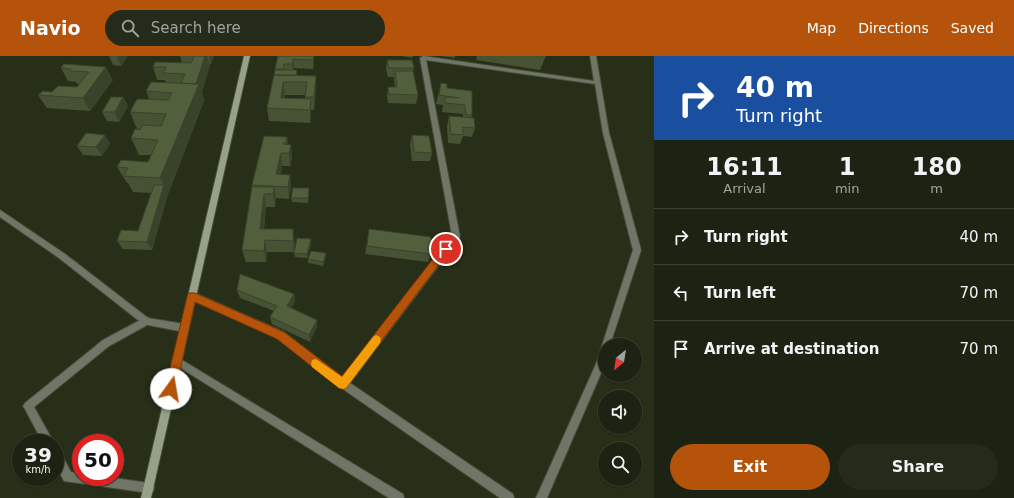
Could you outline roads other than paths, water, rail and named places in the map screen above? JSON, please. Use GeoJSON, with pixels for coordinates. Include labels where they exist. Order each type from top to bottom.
{"type":"FeatureCollection","features":[{"type":"Feature","properties":{"kind":"main road"},"geometry":{"type":"LineString","coordinates":[[147,493],[247,56]]}},
{"type":"Feature","properties":{"kind":"street"},"geometry":{"type":"LineString","coordinates":[[593,56],[606,133],[637,250],[608,338]]}},
{"type":"Feature","properties":{"kind":"street"},"geometry":{"type":"LineString","coordinates":[[343,384],[456,236],[423,58],[597,83]]}},
{"type":"Feature","properties":{"kind":"street"},"geometry":{"type":"LineString","coordinates":[[0,213],[62,256],[146,321],[184,328]]}},
{"type":"Feature","properties":{"kind":"street"},"geometry":{"type":"LineString","coordinates":[[192,296],[281,335],[343,384],[509,498]]}},
{"type":"Feature","properties":{"kind":"street"},"geometry":{"type":"LineString","coordinates":[[44,434],[28,406],[106,343],[146,321]]}},
{"type":"Feature","properties":{"kind":"street"},"geometry":{"type":"LineString","coordinates":[[177,361],[399,498]]}},
{"type":"Feature","properties":{"kind":"street"},"geometry":{"type":"LineString","coordinates":[[541,498],[598,369]]}},
{"type":"Feature","properties":{"kind":"street"},"geometry":{"type":"LineString","coordinates":[[64,470],[68,477],[147,493]]}}]}
